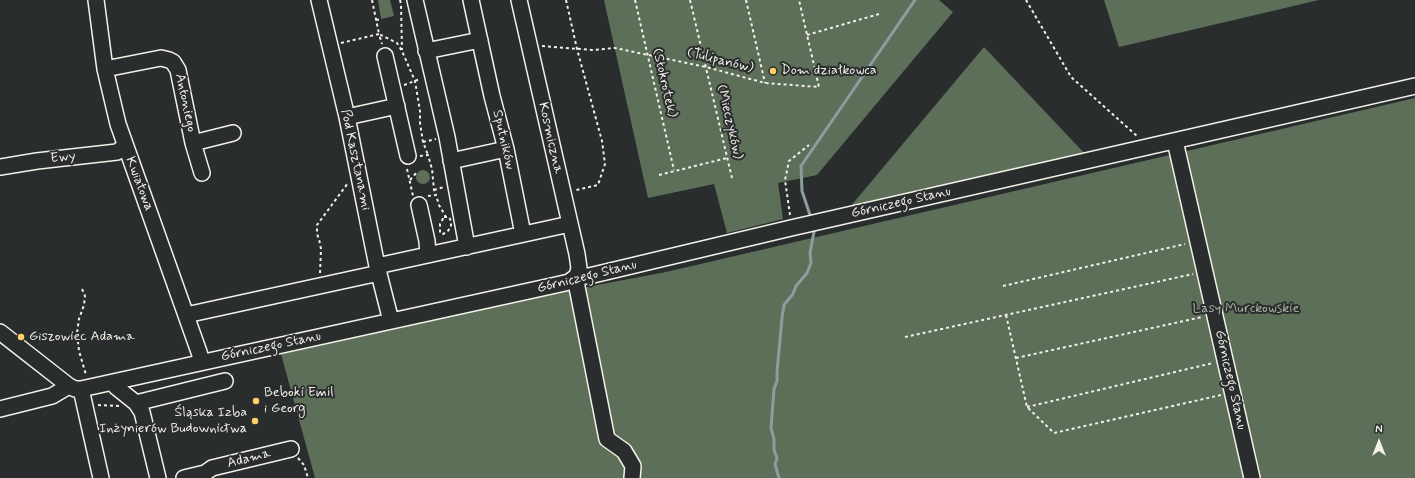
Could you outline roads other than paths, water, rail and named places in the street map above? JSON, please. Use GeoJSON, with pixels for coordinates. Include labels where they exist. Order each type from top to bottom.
{"type":"FeatureCollection","features":[{"type":"Feature","properties":{"kind":"street","name":"Kwiatowa"},"geometry":{"type":"LineString","coordinates":[[96,0],[105,69],[118,124],[146,199],[202,362]]}},
{"type":"Feature","properties":{"kind":"street","name":"Pod Kasztanami"},"geometry":{"type":"LineString","coordinates":[[319,0],[347,117],[378,270],[391,321]]}},
{"type":"Feature","properties":{"kind":"street"},"geometry":{"type":"LineString","coordinates":[[415,0],[452,161],[467,247]]}},
{"type":"Feature","properties":{"kind":"street","name":"Sputników"},"geometry":{"type":"LineString","coordinates":[[471,0],[492,96],[506,149],[523,234]]}},
{"type":"Feature","properties":{"kind":"street","name":"Kosmiczna"},"geometry":{"type":"LineString","coordinates":[[519,0],[579,268],[577,287],[607,439],[624,452],[633,466],[632,478]]}},
{"type":"Feature","properties":{"kind":"street"},"geometry":{"type":"LineString","coordinates":[[426,51],[480,40]]}},
{"type":"Feature","properties":{"kind":"street"},"geometry":{"type":"LineString","coordinates":[[385,56],[397,106],[414,156]]}},
{"type":"Feature","properties":{"kind":"street","name":"Antoniego"},"geometry":{"type":"LineString","coordinates":[[105,69],[161,58],[173,62],[178,70],[202,173]]}},
{"type":"Feature","properties":{"kind":"street","name":"Górniczego Stanu"},"geometry":{"type":"LineString","coordinates":[[0,409],[52,396],[80,387],[114,382],[556,285],[569,282],[577,276],[589,276],[791,228],[1415,86]]}},
{"type":"Feature","properties":{"kind":"street"},"geometry":{"type":"LineString","coordinates":[[347,117],[397,106]]}},
{"type":"Feature","properties":{"kind":"street","name":"Antoniego"},"geometry":{"type":"LineString","coordinates":[[194,143],[233,133]]}},
{"type":"Feature","properties":{"kind":"street","name":"Górniczego Stanu"},"geometry":{"type":"LineString","coordinates":[[1175,141],[1252,478]]}},
{"type":"Feature","properties":{"kind":"street","name":"Ewy"},"geometry":{"type":"LineString","coordinates":[[0,167],[37,161],[117,152],[125,146]]}},
{"type":"Feature","properties":{"kind":"street"},"geometry":{"type":"LineString","coordinates":[[452,161],[506,149]]}},
{"type":"Feature","properties":{"kind":"street"},"geometry":{"type":"LineString","coordinates":[[418,205],[427,241],[428,255]]}},
{"type":"Feature","properties":{"kind":"street"},"geometry":{"type":"LineString","coordinates":[[186,315],[378,270],[428,255],[570,224]]}},
{"type":"Feature","properties":{"kind":"street"},"geometry":{"type":"LineString","coordinates":[[0,332],[80,387],[100,478]]}},
{"type":"Feature","properties":{"kind":"street"},"geometry":{"type":"LineString","coordinates":[[130,404],[224,381]]}},
{"type":"Feature","properties":{"kind":"street"},"geometry":{"type":"LineString","coordinates":[[114,382],[116,387],[130,404],[142,412],[158,478]]}},
{"type":"Feature","properties":{"kind":"street","name":"Adama"},"geometry":{"type":"LineString","coordinates":[[184,478],[205,473],[212,468],[291,449]]}},
{"type":"Feature","properties":{"kind":"waterway"},"geometry":{"type":"LineString","coordinates":[[810,215],[802,191],[801,166],[915,0]]}},
{"type":"Feature","properties":{"kind":"waterway"},"geometry":{"type":"LineString","coordinates":[[779,478],[775,464],[777,458],[774,450],[774,439],[771,428],[774,389],[777,381],[782,318],[784,305],[793,294],[796,286],[807,273],[811,263],[810,253],[814,232]]}},
{"type":"Feature","properties":{"kind":"place","name":"Dom działkowca"},"geometry":{"type":"Point","coordinates":[773,71]}},
{"type":"Feature","properties":{"kind":"place","name":"Giszowiec Adama"},"geometry":{"type":"Point","coordinates":[21,337]}},
{"type":"Feature","properties":{"kind":"place","name":"Beboki Emil i Georg"},"geometry":{"type":"Point","coordinates":[256,401]}},
{"type":"Feature","properties":{"kind":"place","name":"Śląska Izba Inżynierów Budownictwa"},"geometry":{"type":"Point","coordinates":[255,421]}},
{"type":"Feature","properties":{"kind":"park label","name":"Lasy Murckowskie"},"geometry":{"type":"Point","coordinates":[1246,309]}}]}
